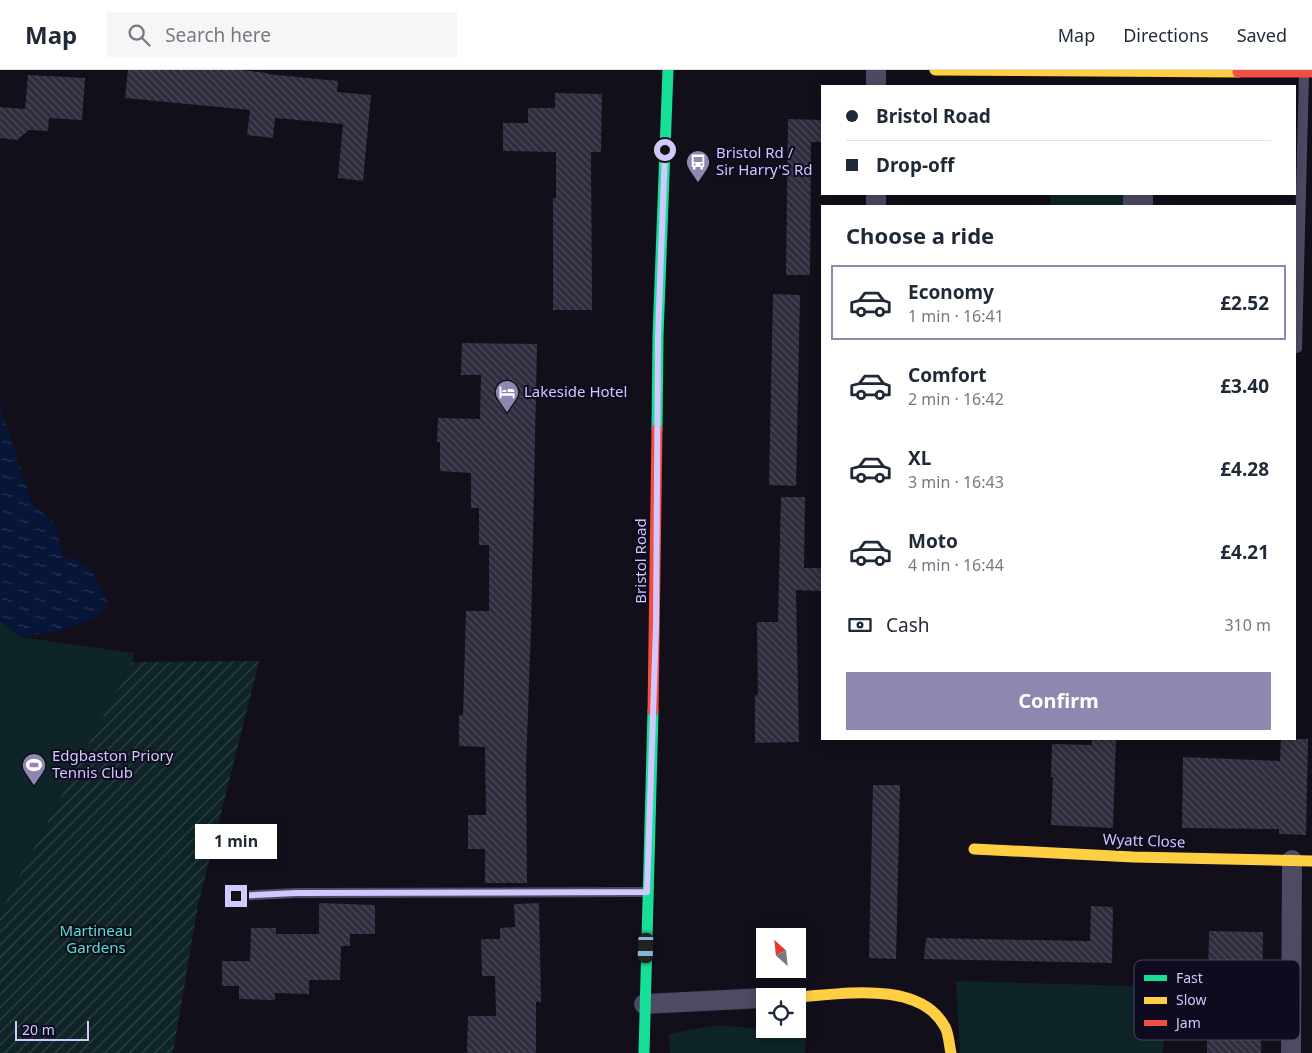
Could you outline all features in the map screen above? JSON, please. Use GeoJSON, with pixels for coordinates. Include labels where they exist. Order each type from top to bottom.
{"type":"FeatureCollection","features":[{"type":"Feature","properties":{"kind":"main road","name":"Bristol Road"},"geometry":{"type":"LineString","coordinates":[[644,1053],[647,892],[656,626],[658,336],[668,70]]}},
{"type":"Feature","properties":{"kind":"main road"},"geometry":{"type":"LineString","coordinates":[[935,70],[1142,77],[1308,72]]}},
{"type":"Feature","properties":{"kind":"main road","name":"Wyatt Close"},"geometry":{"type":"LineString","coordinates":[[974,849],[1133,856],[1302,860]]}},
{"type":"Feature","properties":{"kind":"main road"},"geometry":{"type":"LineString","coordinates":[[806,997],[890,993],[912,997],[931,1006],[938,1014],[951,1041],[951,1053]]}},
{"type":"Feature","properties":{"kind":"street"},"geometry":{"type":"LineString","coordinates":[[876,70],[876,85]]}},
{"type":"Feature","properties":{"kind":"street"},"geometry":{"type":"LineString","coordinates":[[1296,960],[1302,860]]}},
{"type":"Feature","properties":{"kind":"street"},"geometry":{"type":"LineString","coordinates":[[644,1004],[756,998]]}},
{"type":"Feature","properties":{"kind":"street"},"geometry":{"type":"LineString","coordinates":[[1291,1053],[1292,1040]]}},
{"type":"Feature","properties":{"kind":"lane"},"geometry":{"type":"LineString","coordinates":[[1297,348],[1308,72]]}},
{"type":"Feature","properties":{"kind":"lane"},"geometry":{"type":"LineString","coordinates":[[236,896],[296,893],[647,892]]}},
{"type":"Feature","properties":{"kind":"green space"},"geometry":{"type":"Polygon","coordinates":[[[1050,195],[1133,195],[1133,205],[1050,205],[1050,195]]]}},
{"type":"Feature","properties":{"kind":"green space","name":"Edgbaston Priory Tennis Club"},"geometry":{"type":"Polygon","coordinates":[[[0,621],[21,637],[134,653],[132,662],[2,909],[0,919],[0,621]]]}},
{"type":"Feature","properties":{"kind":"green space","name":"Martineau Gardens"},"geometry":{"type":"Polygon","coordinates":[[[259,661],[198,905],[173,1053],[0,1053],[0,919],[2,909],[132,662],[259,661]]]}},
{"type":"Feature","properties":{"kind":"green space"},"geometry":{"type":"Polygon","coordinates":[[[956,981],[1134,986],[1134,1040],[1164,1040],[1163,1053],[960,1053],[956,981]]]}},
{"type":"Feature","properties":{"kind":"green space"},"geometry":{"type":"Polygon","coordinates":[[[717,1025],[756,1029],[756,1038],[805,1038],[805,1053],[670,1053],[669,1034],[717,1025]]]}},
{"type":"Feature","properties":{"kind":"water"},"geometry":{"type":"Polygon","coordinates":[[[0,406],[32,504],[54,522],[63,556],[90,567],[108,603],[95,618],[66,629],[21,637],[0,621],[0,406]]]}},
{"type":"Feature","properties":{"kind":"building"},"geometry":{"type":"Polygon","coordinates":[[[128,70],[241,70],[338,81],[337,92],[371,95],[363,181],[338,178],[343,124],[275,118],[273,138],[247,135],[250,110],[125,98],[128,70]]]}},
{"type":"Feature","properties":{"kind":"building"},"geometry":{"type":"Polygon","coordinates":[[[28,75],[85,78],[82,120],[49,118],[48,131],[29,130],[17,140],[0,138],[0,107],[25,109],[28,75]]]}},
{"type":"Feature","properties":{"kind":"building"},"geometry":{"type":"Polygon","coordinates":[[[555,93],[602,94],[601,152],[591,152],[592,310],[553,310],[553,198],[556,198],[556,152],[503,151],[503,123],[528,123],[528,108],[555,108],[555,93]]]}},
{"type":"Feature","properties":{"kind":"building"},"geometry":{"type":"Polygon","coordinates":[[[788,119],[821,120],[821,142],[811,142],[810,275],[786,275],[788,119]]]}},
{"type":"Feature","properties":{"kind":"building"},"geometry":{"type":"Polygon","coordinates":[[[773,294],[800,295],[796,486],[769,485],[773,294]]]}},
{"type":"Feature","properties":{"kind":"building"},"geometry":{"type":"Polygon","coordinates":[[[462,343],[537,344],[526,767],[527,883],[485,883],[485,849],[468,849],[468,815],[486,815],[485,747],[459,746],[459,715],[463,715],[466,611],[489,611],[489,545],[479,545],[479,508],[471,508],[471,473],[440,471],[440,442],[437,442],[438,418],[480,419],[481,375],[461,375],[462,343]]]}},
{"type":"Feature","properties":{"kind":"building"},"geometry":{"type":"Polygon","coordinates":[[[781,497],[805,497],[804,568],[821,568],[821,591],[796,590],[799,742],[755,743],[755,695],[758,695],[757,622],[778,622],[781,497]]]}},
{"type":"Feature","properties":{"kind":"building"},"geometry":{"type":"Polygon","coordinates":[[[1308,739],[1306,835],[1279,834],[1279,829],[1182,828],[1183,757],[1280,761],[1281,740],[1308,739]]]}},
{"type":"Feature","properties":{"kind":"building"},"geometry":{"type":"Polygon","coordinates":[[[1092,740],[1116,740],[1113,828],[1051,825],[1052,744],[1092,745],[1092,740]]]}},
{"type":"Feature","properties":{"kind":"building"},"geometry":{"type":"Polygon","coordinates":[[[873,785],[900,785],[896,959],[869,958],[873,785]]]}},
{"type":"Feature","properties":{"kind":"building"},"geometry":{"type":"Polygon","coordinates":[[[319,903],[375,905],[375,934],[350,934],[350,946],[341,946],[340,980],[309,980],[309,994],[275,993],[275,1000],[239,999],[239,986],[222,986],[222,961],[250,961],[251,928],[276,928],[276,934],[319,934],[319,903]]]}},
{"type":"Feature","properties":{"kind":"building"},"geometry":{"type":"Polygon","coordinates":[[[539,903],[541,1002],[536,1002],[536,1053],[467,1053],[468,1016],[496,1016],[495,976],[482,976],[481,939],[500,939],[500,928],[515,927],[514,904],[539,903]]]}},
{"type":"Feature","properties":{"kind":"building"},"geometry":{"type":"Polygon","coordinates":[[[1091,906],[1113,907],[1112,963],[924,959],[926,938],[1090,941],[1091,906]]]}},
{"type":"Feature","properties":{"kind":"building"},"geometry":{"type":"Polygon","coordinates":[[[1209,931],[1263,932],[1263,960],[1209,960],[1209,931]]]}},
{"type":"Feature","properties":{"kind":"building"},"geometry":{"type":"Polygon","coordinates":[[[1207,1040],[1261,1040],[1261,1053],[1207,1053],[1207,1040]]]}},
{"type":"Feature","properties":{"kind":"traffic: fast"},"geometry":{"type":"LineString","coordinates":[[657,429],[658,336],[668,70]]}},
{"type":"Feature","properties":{"kind":"traffic: fast"},"geometry":{"type":"LineString","coordinates":[[644,1053],[653,711]]}},
{"type":"Feature","properties":{"kind":"traffic: slow"},"geometry":{"type":"LineString","coordinates":[[935,70],[1238,72]]}},
{"type":"Feature","properties":{"kind":"traffic: slow"},"geometry":{"type":"LineString","coordinates":[[974,849],[1133,857],[1312,861]]}},
{"type":"Feature","properties":{"kind":"traffic: slow"},"geometry":{"type":"LineString","coordinates":[[806,996],[879,993],[899,996],[918,1002],[933,1012],[945,1027],[951,1053]]}},
{"type":"Feature","properties":{"kind":"traffic: jam"},"geometry":{"type":"LineString","coordinates":[[1238,72],[1312,72]]}},
{"type":"Feature","properties":{"kind":"traffic: jam"},"geometry":{"type":"LineString","coordinates":[[653,711],[657,429]]}},
{"type":"Feature","properties":{"kind":"place","name":"Bristol Rd / Sir Harry'S Rd"},"geometry":{"type":"Point","coordinates":[698,183]}},
{"type":"Feature","properties":{"kind":"place","name":"Lakeside Hotel"},"geometry":{"type":"Point","coordinates":[507,413]}},
{"type":"Feature","properties":{"kind":"place","name":"Edgbaston Priory Tennis Club"},"geometry":{"type":"Point","coordinates":[34,786]}},
{"type":"Feature","properties":{"kind":"route"},"geometry":{"type":"LineString","coordinates":[[236,896],[296,893],[647,892],[652,805],[656,626],[658,336],[665,150]]}}]}
